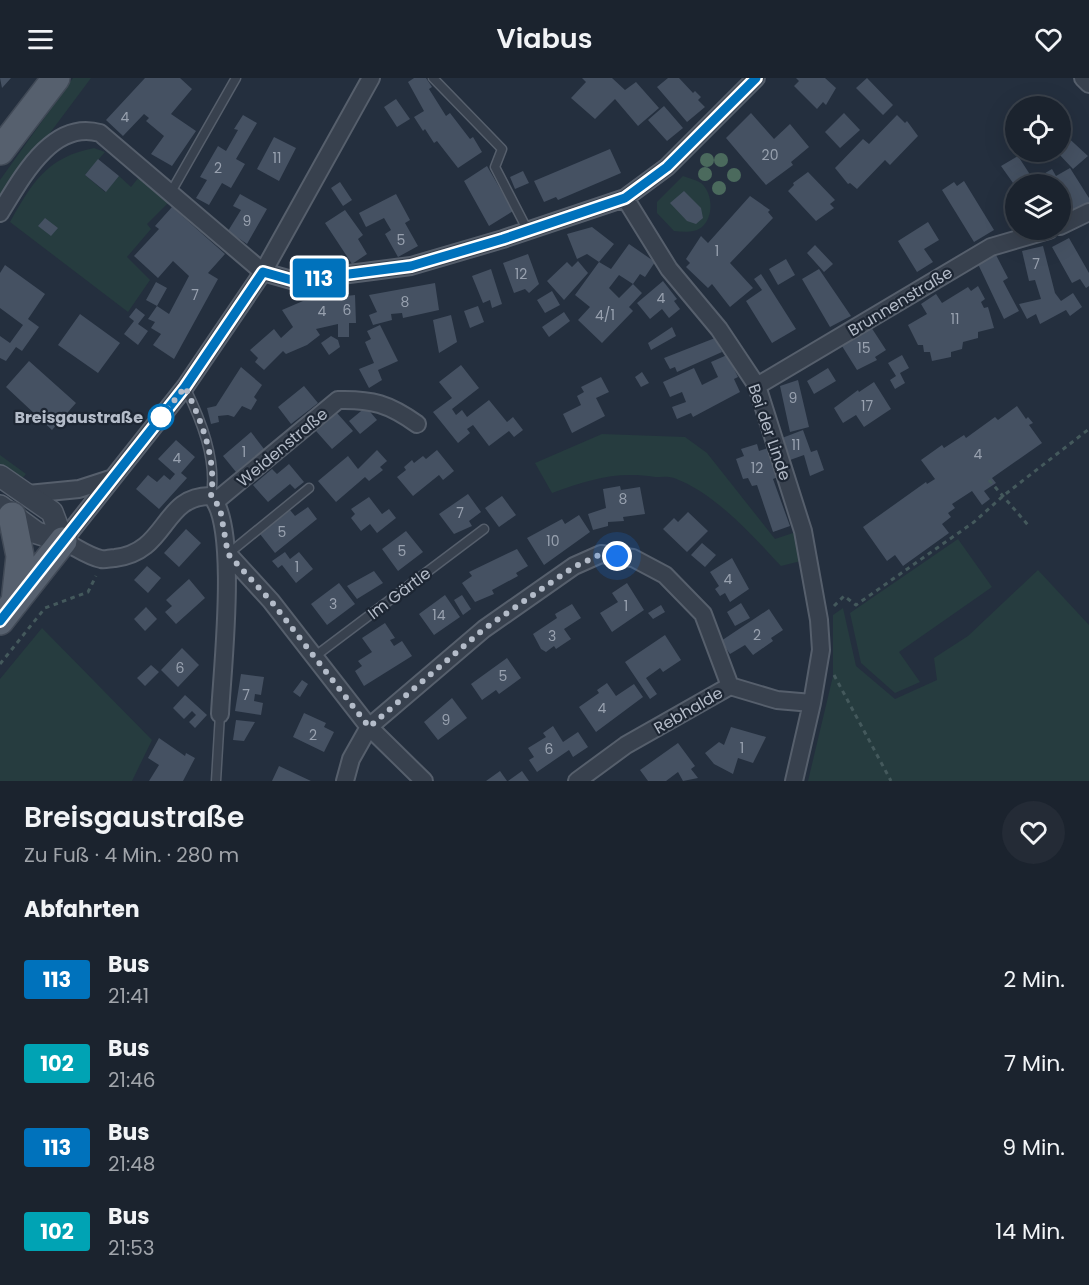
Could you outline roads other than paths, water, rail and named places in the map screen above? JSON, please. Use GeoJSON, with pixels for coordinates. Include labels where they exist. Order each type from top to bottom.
{"type":"FeatureCollection","features":[{"type":"Feature","properties":{"kind":"main road"},"geometry":{"type":"LineString","coordinates":[[0,151],[56,78]]}},
{"type":"Feature","properties":{"kind":"main road"},"geometry":{"type":"LineString","coordinates":[[6,511],[20,556],[8,612]]}},
{"type":"Feature","properties":{"kind":"main road"},"geometry":{"type":"LineString","coordinates":[[8,612],[63,541]]}},
{"type":"Feature","properties":{"kind":"street"},"geometry":{"type":"LineString","coordinates":[[63,541],[185,387],[263,272],[371,78]]}},
{"type":"Feature","properties":{"kind":"street"},"geometry":{"type":"LineString","coordinates":[[0,213],[38,156],[68,134],[85,129],[100,134],[263,272],[295,281],[411,266],[528,231],[625,198],[667,167],[756,78]]}},
{"type":"Feature","properties":{"kind":"street"},"geometry":{"type":"LineString","coordinates":[[1083,78],[1089,84]]}},
{"type":"Feature","properties":{"kind":"street","name":"Bei der Linde"},"geometry":{"type":"LineString","coordinates":[[625,198],[669,269],[719,329],[757,386],[803,531],[819,620],[821,650],[813,703],[794,781]]}},
{"type":"Feature","properties":{"kind":"street"},"geometry":{"type":"LineString","coordinates":[[1071,221],[1089,212]]}},
{"type":"Feature","properties":{"kind":"street","name":"Brunnenstraße"},"geometry":{"type":"LineString","coordinates":[[757,386],[991,247],[1015,240]]}},
{"type":"Feature","properties":{"kind":"street","name":"Weidenstraße"},"geometry":{"type":"LineString","coordinates":[[63,541],[100,559],[125,557],[138,552],[153,541],[168,518],[184,503],[198,496],[214,499],[338,400],[361,399],[393,407],[417,423]]}},
{"type":"Feature","properties":{"kind":"street"},"geometry":{"type":"LineString","coordinates":[[0,476],[52,512],[63,541]]}},
{"type":"Feature","properties":{"kind":"street"},"geometry":{"type":"LineString","coordinates":[[28,494],[79,489],[113,478]]}},
{"type":"Feature","properties":{"kind":"street"},"geometry":{"type":"LineString","coordinates":[[214,499],[220,508],[228,554],[220,714]]}},
{"type":"Feature","properties":{"kind":"street"},"geometry":{"type":"LineString","coordinates":[[6,511],[37,533],[63,541]]}},
{"type":"Feature","properties":{"kind":"street"},"geometry":{"type":"LineString","coordinates":[[228,554],[271,601],[369,727],[424,781]]}},
{"type":"Feature","properties":{"kind":"street"},"geometry":{"type":"LineString","coordinates":[[345,781],[351,759],[369,727],[484,629],[574,567],[601,554],[633,558],[665,575],[703,614],[730,686]]}},
{"type":"Feature","properties":{"kind":"street","name":"Rebhalde"},"geometry":{"type":"LineString","coordinates":[[577,781],[626,745],[730,686],[777,700],[813,703]]}},
{"type":"Feature","properties":{"kind":"lane"},"geometry":{"type":"LineString","coordinates":[[171,192],[236,78]]}},
{"type":"Feature","properties":{"kind":"lane"},"geometry":{"type":"LineString","coordinates":[[433,78],[502,149],[495,168],[528,231]]}},
{"type":"Feature","properties":{"kind":"lane"},"geometry":{"type":"LineString","coordinates":[[185,387],[201,421],[214,479],[214,499]]}},
{"type":"Feature","properties":{"kind":"lane"},"geometry":{"type":"LineString","coordinates":[[228,554],[309,488]]}},
{"type":"Feature","properties":{"kind":"lane","name":"Im Gärtle"},"geometry":{"type":"LineString","coordinates":[[314,657],[484,529]]}},
{"type":"Feature","properties":{"kind":"lane"},"geometry":{"type":"LineString","coordinates":[[216,781],[220,714]]}},
{"type":"Feature","properties":{"kind":"place","name":"Breisgaustraße"},"geometry":{"type":"Point","coordinates":[161,417]}}]}
